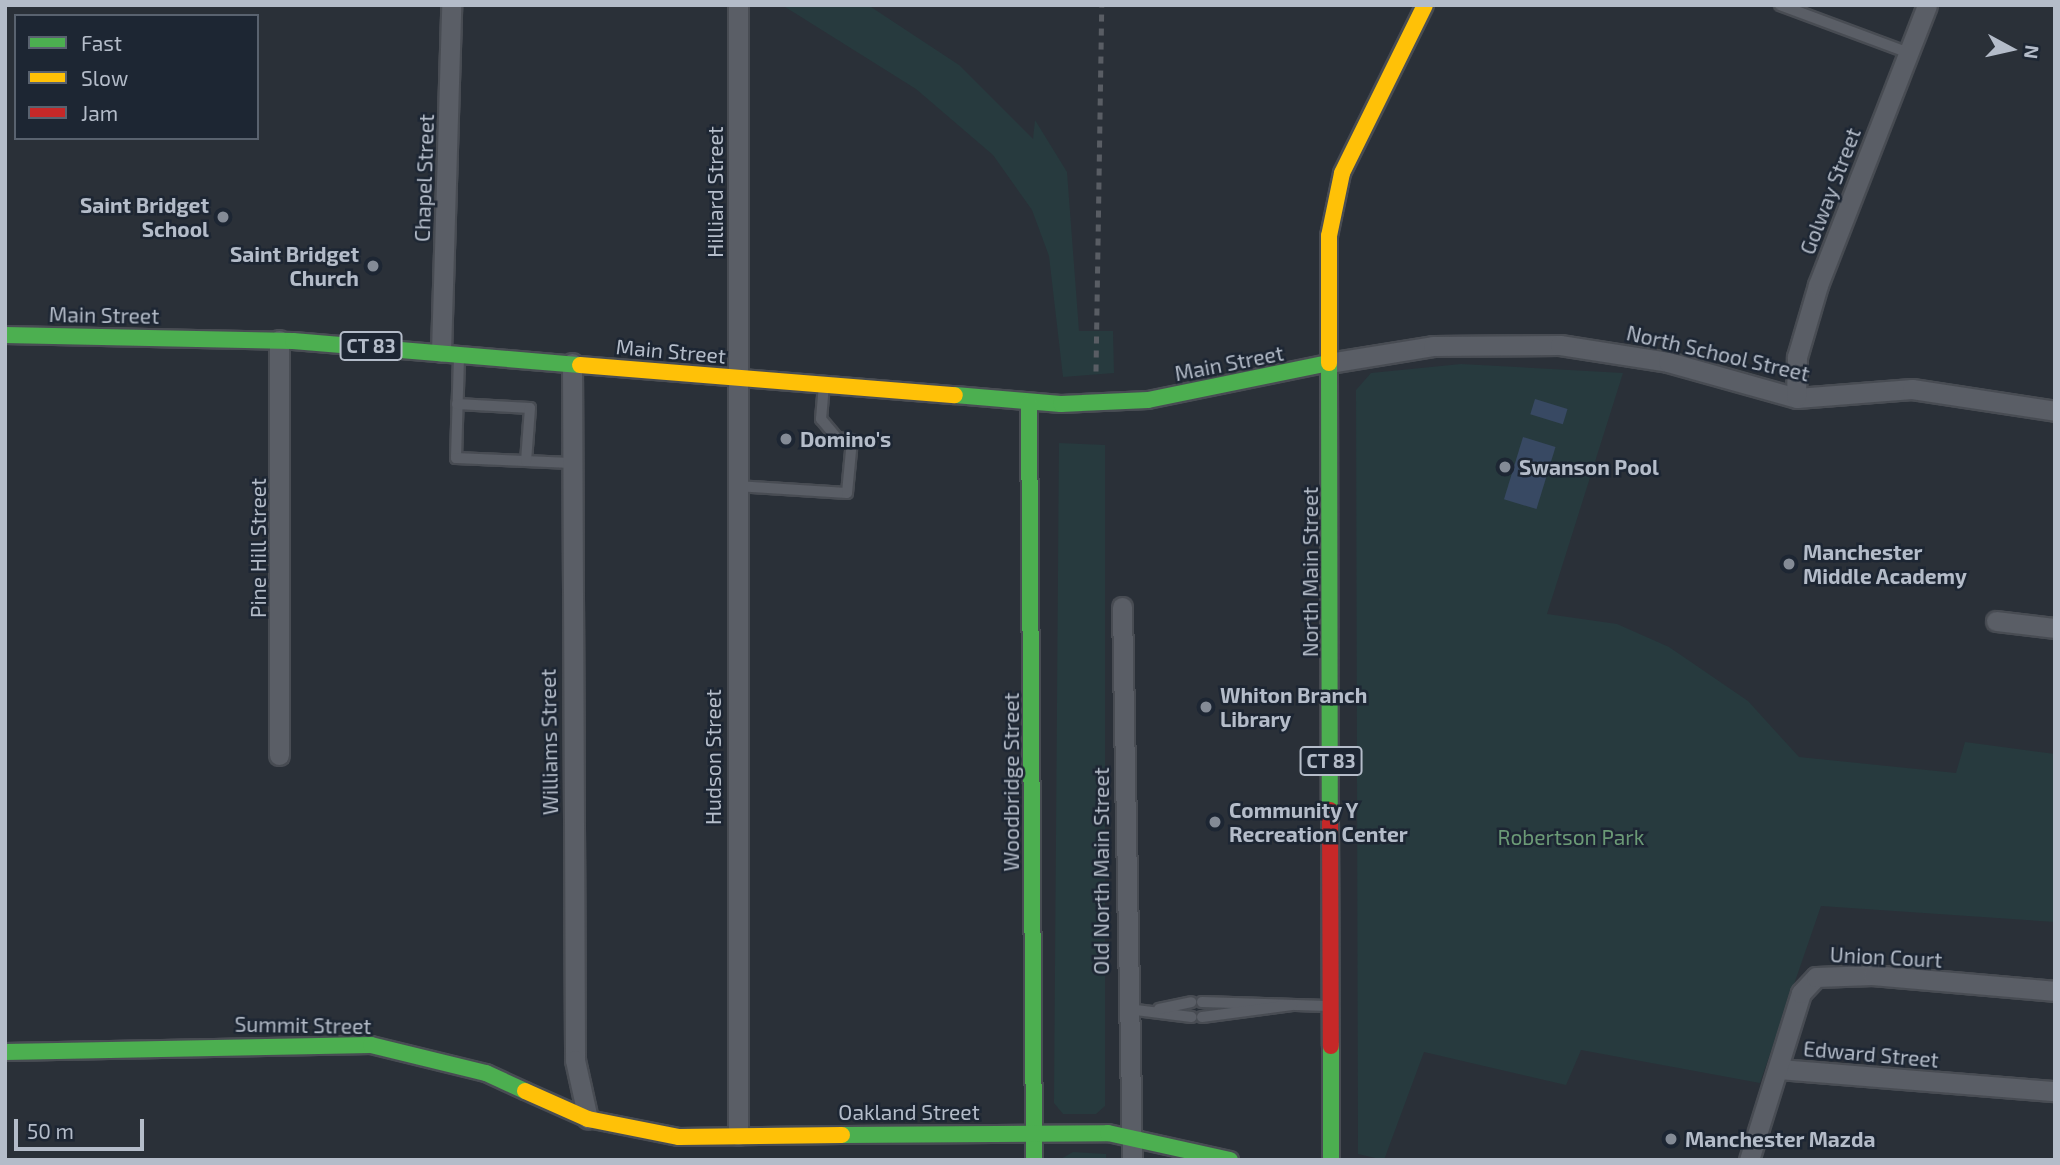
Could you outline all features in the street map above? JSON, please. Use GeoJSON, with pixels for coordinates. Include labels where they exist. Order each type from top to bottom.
{"type":"FeatureCollection","features":[{"type":"Feature","properties":{"kind":"main road","name":"North Main Street"},"geometry":{"type":"LineString","coordinates":[[1331,1160],[1329,236],[1342,173],[1424,5]]}},
{"type":"Feature","properties":{"kind":"main road","name":"Main Street"},"geometry":{"type":"LineString","coordinates":[[5,335],[279,340],[450,352],[1029,403],[1143,400],[1329,363]]}},
{"type":"Feature","properties":{"kind":"main road","name":"Woodbridge Street"},"geometry":{"type":"LineString","coordinates":[[1029,403],[1034,1160]]}},
{"type":"Feature","properties":{"kind":"main road","name":"Summit Street"},"geometry":{"type":"LineString","coordinates":[[5,1052],[371,1045],[486,1073],[588,1119]]}},
{"type":"Feature","properties":{"kind":"main road","name":"Oakland Street"},"geometry":{"type":"LineString","coordinates":[[588,1119],[679,1137],[1131,1135],[1221,1159]]}},
{"type":"Feature","properties":{"kind":"main road"},"geometry":{"type":"LineString","coordinates":[[679,1137],[683,1160]]}},
{"type":"Feature","properties":{"kind":"street","name":"Chapel Street"},"geometry":{"type":"LineString","coordinates":[[450,352],[451,5]]}},
{"type":"Feature","properties":{"kind":"street","name":"Hilliard Street"},"geometry":{"type":"LineString","coordinates":[[736,378],[738,5]]}},
{"type":"Feature","properties":{"kind":"street","name":"Golway Street"},"geometry":{"type":"LineString","coordinates":[[1796,397],[1797,356],[1818,285],[1927,5]]}},
{"type":"Feature","properties":{"kind":"street","name":"Pine Hill Street"},"geometry":{"type":"LineString","coordinates":[[279,340],[279,755]]}},
{"type":"Feature","properties":{"kind":"street","name":"North School Street"},"geometry":{"type":"LineString","coordinates":[[1329,363],[1433,346],[1560,345],[1668,362],[1796,397],[1912,389],[2055,411]]}},
{"type":"Feature","properties":{"kind":"street","name":"Williams Street"},"geometry":{"type":"LineString","coordinates":[[572,363],[575,1059],[588,1119]]}},
{"type":"Feature","properties":{"kind":"street","name":"Hudson Street"},"geometry":{"type":"LineString","coordinates":[[736,378],[734,485],[738,1135]]}},
{"type":"Feature","properties":{"kind":"street","name":"Old North Main Street"},"geometry":{"type":"LineString","coordinates":[[1122,607],[1124,1008],[1132,1160]]}},
{"type":"Feature","properties":{"kind":"street"},"geometry":{"type":"LineString","coordinates":[[1996,621],[2055,628]]}},
{"type":"Feature","properties":{"kind":"street","name":"Union Court"},"geometry":{"type":"LineString","coordinates":[[1779,1069],[1801,993],[1816,976],[1873,975],[2055,992]]}},
{"type":"Feature","properties":{"kind":"street","name":"Edward Street"},"geometry":{"type":"LineString","coordinates":[[1749,1160],[1779,1069],[2055,1091]]}},
{"type":"Feature","properties":{"kind":"lane"},"geometry":{"type":"LineString","coordinates":[[1780,5],[1909,53]]}},
{"type":"Feature","properties":{"kind":"lane"},"geometry":{"type":"LineString","coordinates":[[450,352],[457,404],[456,458],[571,463]]}},
{"type":"Feature","properties":{"kind":"lane"},"geometry":{"type":"LineString","coordinates":[[734,485],[847,493],[852,440],[837,438],[821,419],[824,386]]}},
{"type":"Feature","properties":{"kind":"lane"},"geometry":{"type":"LineString","coordinates":[[457,404],[530,408],[526,461]]}},
{"type":"Feature","properties":{"kind":"lane"},"geometry":{"type":"LineString","coordinates":[[1159,1009],[1196,1002],[1331,1007]]}},
{"type":"Feature","properties":{"kind":"lane"},"geometry":{"type":"LineString","coordinates":[[1124,1008],[1159,1009],[1196,1017],[1293,1004]]}},
{"type":"Feature","properties":{"kind":"green space"},"geometry":{"type":"Polygon","coordinates":[[[782,5],[868,5],[959,65],[1033,139],[1035,120],[1067,172],[1079,331],[1113,331],[1114,373],[1063,377],[1049,256],[1032,210],[993,155],[916,89],[782,5]]]}},
{"type":"Feature","properties":{"kind":"green space","name":"Robertson Park"},"geometry":{"type":"Polygon","coordinates":[[[1461,364],[1623,373],[1547,614],[1617,624],[1669,647],[1748,701],[1799,757],[1956,773],[1965,742],[2055,754],[2055,922],[1821,906],[1760,1083],[1581,1050],[1566,1085],[1424,1052],[1384,1160],[1358,1154],[1356,390],[1371,373],[1461,364]]]}},
{"type":"Feature","properties":{"kind":"green space"},"geometry":{"type":"Polygon","coordinates":[[[1059,443],[1105,445],[1105,1106],[1096,1114],[1063,1114],[1054,1103],[1059,443]]]}},
{"type":"Feature","properties":{"kind":"green space"},"geometry":{"type":"Polygon","coordinates":[[[1073,1152],[1106,1154],[1106,1160],[1059,1160],[1073,1152]]]}},
{"type":"Feature","properties":{"kind":"water"},"geometry":{"type":"Polygon","coordinates":[[[1535,399],[1568,409],[1563,424],[1530,414],[1535,399]]]}},
{"type":"Feature","properties":{"kind":"water"},"geometry":{"type":"Polygon","coordinates":[[[1523,437],[1556,447],[1537,509],[1504,499],[1523,437]]]}},
{"type":"Feature","properties":{"kind":"railway"},"geometry":{"type":"LineString","coordinates":[[1096,371],[1102,5]]}},
{"type":"Feature","properties":{"kind":"traffic: fast"},"geometry":{"type":"LineString","coordinates":[[5,335],[293,341],[580,365]]}},
{"type":"Feature","properties":{"kind":"traffic: fast"},"geometry":{"type":"LineString","coordinates":[[955,395],[1061,404],[1148,400],[1329,363],[1330,810]]}},
{"type":"Feature","properties":{"kind":"traffic: fast"},"geometry":{"type":"LineString","coordinates":[[1029,403],[1034,1160]]}},
{"type":"Feature","properties":{"kind":"traffic: fast"},"geometry":{"type":"LineString","coordinates":[[5,1052],[371,1045],[486,1073],[525,1091]]}},
{"type":"Feature","properties":{"kind":"traffic: fast"},"geometry":{"type":"LineString","coordinates":[[1331,1046],[1331,1160]]}},
{"type":"Feature","properties":{"kind":"traffic: fast"},"geometry":{"type":"LineString","coordinates":[[842,1135],[1108,1133],[1230,1160]]}},
{"type":"Feature","properties":{"kind":"traffic: slow"},"geometry":{"type":"LineString","coordinates":[[1329,363],[1329,236],[1342,173],[1425,5]]}},
{"type":"Feature","properties":{"kind":"traffic: slow"},"geometry":{"type":"LineString","coordinates":[[580,365],[955,395]]}},
{"type":"Feature","properties":{"kind":"traffic: slow"},"geometry":{"type":"LineString","coordinates":[[525,1091],[588,1119],[679,1137],[842,1135]]}},
{"type":"Feature","properties":{"kind":"traffic: jam"},"geometry":{"type":"LineString","coordinates":[[1330,810],[1331,1046]]}},
{"type":"Feature","properties":{"kind":"place","name":"Saint Bridget School"},"geometry":{"type":"Point","coordinates":[223,217]}},
{"type":"Feature","properties":{"kind":"place","name":"Saint Bridget Church"},"geometry":{"type":"Point","coordinates":[373,266]}},
{"type":"Feature","properties":{"kind":"place","name":"Domino's"},"geometry":{"type":"Point","coordinates":[786,439]}},
{"type":"Feature","properties":{"kind":"place","name":"Swanson Pool"},"geometry":{"type":"Point","coordinates":[1505,467]}},
{"type":"Feature","properties":{"kind":"place","name":"Manchester Middle Academy"},"geometry":{"type":"Point","coordinates":[1789,564]}},
{"type":"Feature","properties":{"kind":"place","name":"Whiton Branch Library"},"geometry":{"type":"Point","coordinates":[1206,707]}},
{"type":"Feature","properties":{"kind":"place","name":"Community Y Recreation Center"},"geometry":{"type":"Point","coordinates":[1215,822]}},
{"type":"Feature","properties":{"kind":"place","name":"Manchester Mazda"},"geometry":{"type":"Point","coordinates":[1671,1139]}}]}
